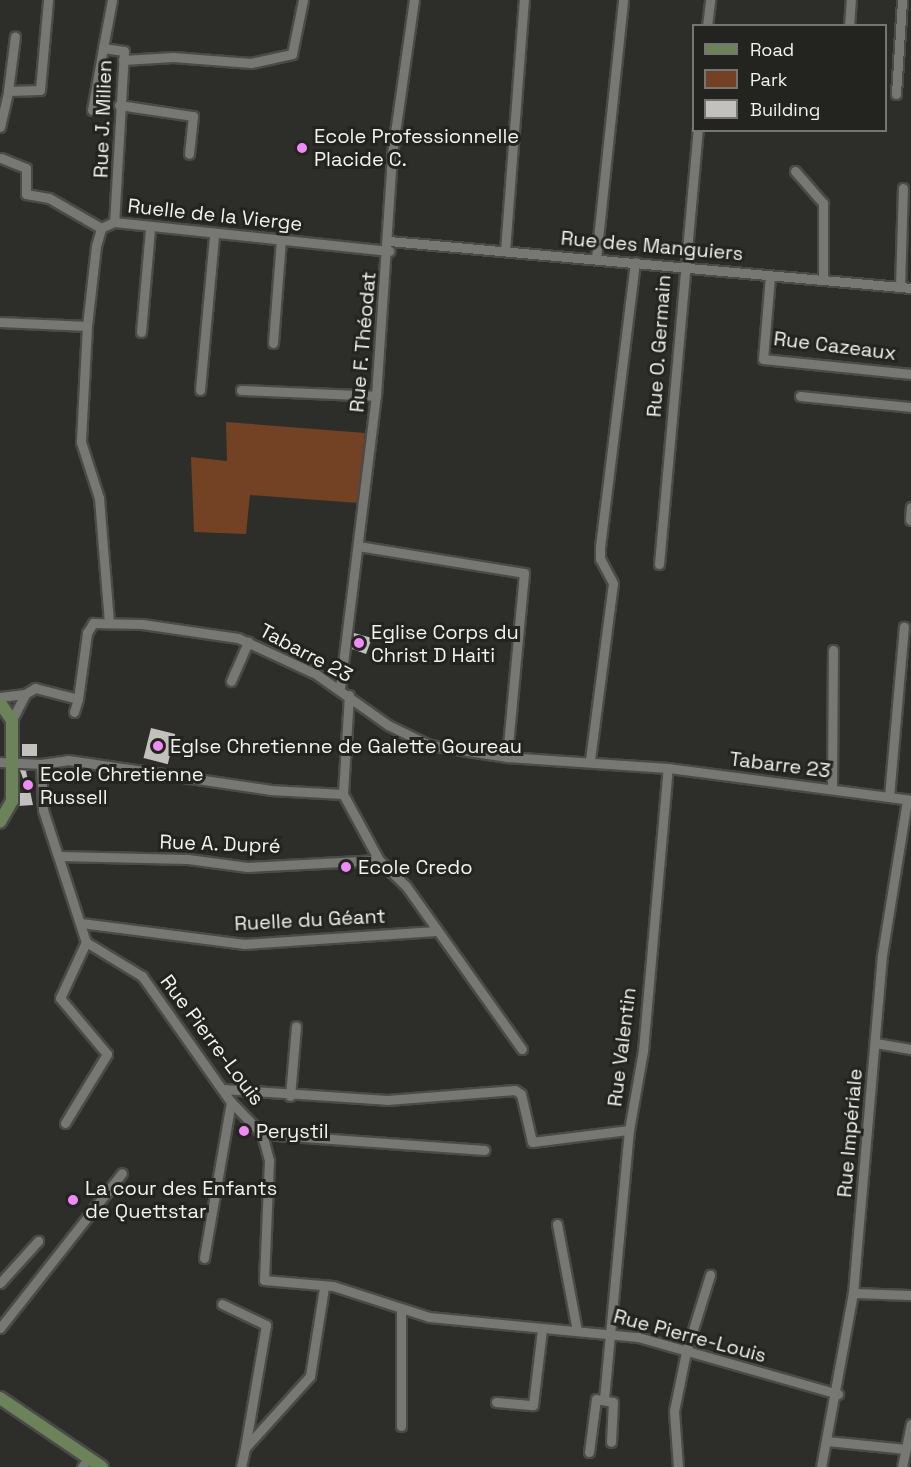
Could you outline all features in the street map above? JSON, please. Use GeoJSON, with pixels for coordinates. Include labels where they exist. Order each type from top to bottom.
{"type":"FeatureCollection","features":[{"type":"Feature","properties":{"kind":"street"},"geometry":{"type":"LineString","coordinates":[[8,91],[38,91],[41,86],[48,0]]}},
{"type":"Feature","properties":{"kind":"street","name":"Rue J. Milien"},"geometry":{"type":"LineString","coordinates":[[112,0],[103,48],[124,51],[119,105],[120,178],[114,222]]}},
{"type":"Feature","properties":{"kind":"street"},"geometry":{"type":"LineString","coordinates":[[123,60],[174,57],[251,63],[292,54],[303,0]]}},
{"type":"Feature","properties":{"kind":"street","name":"Rue F. Théodat"},"geometry":{"type":"LineString","coordinates":[[340,688],[376,396],[389,246],[392,154],[414,0]]}},
{"type":"Feature","properties":{"kind":"street"},"geometry":{"type":"LineString","coordinates":[[505,251],[524,0]]}},
{"type":"Feature","properties":{"kind":"street"},"geometry":{"type":"LineString","coordinates":[[596,258],[623,0]]}},
{"type":"Feature","properties":{"kind":"street"},"geometry":{"type":"LineString","coordinates":[[707,24],[710,0]]}},
{"type":"Feature","properties":{"kind":"street"},"geometry":{"type":"LineString","coordinates":[[849,24],[851,0]]}},
{"type":"Feature","properties":{"kind":"street"},"geometry":{"type":"LineString","coordinates":[[896,94],[902,0]]}},
{"type":"Feature","properties":{"kind":"street"},"geometry":{"type":"LineString","coordinates":[[0,127],[8,91],[15,36]]}},
{"type":"Feature","properties":{"kind":"street"},"geometry":{"type":"LineString","coordinates":[[92,110],[103,48]]}},
{"type":"Feature","properties":{"kind":"street"},"geometry":{"type":"LineString","coordinates":[[119,105],[194,116],[189,154]]}},
{"type":"Feature","properties":{"kind":"street","name":"Rue O. Germain"},"geometry":{"type":"LineString","coordinates":[[659,564],[683,267],[698,132]]}},
{"type":"Feature","properties":{"kind":"street"},"geometry":{"type":"LineString","coordinates":[[1,158],[26,168],[26,194],[50,198],[102,228]]}},
{"type":"Feature","properties":{"kind":"street"},"geometry":{"type":"LineString","coordinates":[[795,171],[823,203],[823,280]]}},
{"type":"Feature","properties":{"kind":"street"},"geometry":{"type":"LineString","coordinates":[[900,287],[903,188]]}},
{"type":"Feature","properties":{"kind":"street","name":"Ruelle de la Vierge"},"geometry":{"type":"LineString","coordinates":[[109,622],[99,498],[81,442],[87,326],[102,228],[114,222],[150,229],[214,235],[389,246]]}},
{"type":"Feature","properties":{"kind":"street"},"geometry":{"type":"LineString","coordinates":[[141,332],[150,229]]}},
{"type":"Feature","properties":{"kind":"street"},"geometry":{"type":"LineString","coordinates":[[200,390],[214,235]]}},
{"type":"Feature","properties":{"kind":"street"},"geometry":{"type":"LineString","coordinates":[[273,343],[281,240]]}},
{"type":"Feature","properties":{"kind":"street","name":"Rue des Manguiers"},"geometry":{"type":"LineString","coordinates":[[389,246],[596,258],[911,288]]}},
{"type":"Feature","properties":{"kind":"street"},"geometry":{"type":"LineString","coordinates":[[590,760],[613,583],[600,559],[600,547],[635,262]]}},
{"type":"Feature","properties":{"kind":"street","name":"Rue Cazeaux"},"geometry":{"type":"LineString","coordinates":[[770,276],[763,359],[911,374]]}},
{"type":"Feature","properties":{"kind":"street"},"geometry":{"type":"LineString","coordinates":[[0,322],[87,326]]}},
{"type":"Feature","properties":{"kind":"street"},"geometry":{"type":"LineString","coordinates":[[241,390],[376,396]]}},
{"type":"Feature","properties":{"kind":"street"},"geometry":{"type":"LineString","coordinates":[[800,396],[911,407]]}},
{"type":"Feature","properties":{"kind":"street"},"geometry":{"type":"LineString","coordinates":[[910,520],[911,507]]}},
{"type":"Feature","properties":{"kind":"street"},"geometry":{"type":"LineString","coordinates":[[358,546],[524,573],[507,757]]}},
{"type":"Feature","properties":{"kind":"street"},"geometry":{"type":"LineString","coordinates":[[74,712],[89,627],[109,622]]}},
{"type":"Feature","properties":{"kind":"street","name":"Tabarre 23"},"geometry":{"type":"LineString","coordinates":[[109,622],[212,632],[248,642],[340,688],[410,738],[449,750],[507,757],[590,760],[668,768],[909,800]]}},
{"type":"Feature","properties":{"kind":"street"},"geometry":{"type":"LineString","coordinates":[[889,797],[904,627]]}},
{"type":"Feature","properties":{"kind":"street"},"geometry":{"type":"LineString","coordinates":[[231,681],[248,642]]}},
{"type":"Feature","properties":{"kind":"street"},"geometry":{"type":"LineString","coordinates":[[832,789],[833,650]]}},
{"type":"Feature","properties":{"kind":"street"},"geometry":{"type":"LineString","coordinates":[[0,697],[25,694],[42,688],[78,699]]}},
{"type":"Feature","properties":{"kind":"street"},"geometry":{"type":"LineString","coordinates":[[0,822],[12,801],[5,763],[12,720],[25,694]]}},
{"type":"Feature","properties":{"kind":"street"},"geometry":{"type":"LineString","coordinates":[[349,695],[343,794],[379,860],[406,886],[435,931],[522,1049]]}},
{"type":"Feature","properties":{"kind":"street"},"geometry":{"type":"LineString","coordinates":[[0,703],[12,720]]}},
{"type":"Feature","properties":{"kind":"street"},"geometry":{"type":"LineString","coordinates":[[5,763],[41,764],[68,760],[270,790],[343,794]]}},
{"type":"Feature","properties":{"kind":"street"},"geometry":{"type":"LineString","coordinates":[[41,764],[43,810],[86,942],[60,998],[107,1054],[65,1123]]}},
{"type":"Feature","properties":{"kind":"street","name":"Rue Valentin"},"geometry":{"type":"LineString","coordinates":[[604,1399],[628,1130],[643,1051],[668,768]]}},
{"type":"Feature","properties":{"kind":"street","name":"Rue Impériale"},"geometry":{"type":"LineString","coordinates":[[821,1467],[838,1394],[853,1293],[882,955],[909,800]]}},
{"type":"Feature","properties":{"kind":"street","name":"Rue A. Dupré"},"geometry":{"type":"LineString","coordinates":[[59,856],[188,859],[247,867],[379,860]]}},
{"type":"Feature","properties":{"kind":"street","name":"Ruelle du Géant"},"geometry":{"type":"LineString","coordinates":[[81,923],[245,944],[435,931]]}},
{"type":"Feature","properties":{"kind":"street","name":"Rue Pierre-Louis"},"geometry":{"type":"LineString","coordinates":[[86,942],[142,976],[231,1102],[262,1134],[269,1161],[264,1280],[373,1296],[401,1310],[542,1329],[609,1331],[838,1394]]}},
{"type":"Feature","properties":{"kind":"street"},"geometry":{"type":"LineString","coordinates":[[290,1096],[296,1026]]}},
{"type":"Feature","properties":{"kind":"street"},"geometry":{"type":"LineString","coordinates":[[876,1043],[911,1049]]}},
{"type":"Feature","properties":{"kind":"street"},"geometry":{"type":"LineString","coordinates":[[224,1089],[290,1096],[434,1100],[515,1090],[521,1094],[532,1142],[628,1130]]}},
{"type":"Feature","properties":{"kind":"street"},"geometry":{"type":"LineString","coordinates":[[204,1258],[231,1102]]}},
{"type":"Feature","properties":{"kind":"street"},"geometry":{"type":"LineString","coordinates":[[262,1134],[484,1150]]}},
{"type":"Feature","properties":{"kind":"street"},"geometry":{"type":"LineString","coordinates":[[0,1328],[122,1173]]}},
{"type":"Feature","properties":{"kind":"street"},"geometry":{"type":"LineString","coordinates":[[557,1224],[578,1330]]}},
{"type":"Feature","properties":{"kind":"street"},"geometry":{"type":"LineString","coordinates":[[0,1284],[38,1241]]}},
{"type":"Feature","properties":{"kind":"street"},"geometry":{"type":"LineString","coordinates":[[678,1467],[674,1411],[686,1352],[710,1275]]}},
{"type":"Feature","properties":{"kind":"street"},"geometry":{"type":"LineString","coordinates":[[244,1448],[310,1376],[324,1288]]}},
{"type":"Feature","properties":{"kind":"street"},"geometry":{"type":"LineString","coordinates":[[853,1293],[911,1295]]}},
{"type":"Feature","properties":{"kind":"street"},"geometry":{"type":"LineString","coordinates":[[222,1304],[266,1325],[241,1467]]}},
{"type":"Feature","properties":{"kind":"street"},"geometry":{"type":"LineString","coordinates":[[401,1310],[402,1426]]}},
{"type":"Feature","properties":{"kind":"street"},"geometry":{"type":"LineString","coordinates":[[496,1402],[533,1405],[542,1329]]}},
{"type":"Feature","properties":{"kind":"street"},"geometry":{"type":"LineString","coordinates":[[0,1398],[86,1462],[102,1467]]}},
{"type":"Feature","properties":{"kind":"street"},"geometry":{"type":"LineString","coordinates":[[589,1452],[594,1401],[604,1399],[613,1402],[611,1442]]}},
{"type":"Feature","properties":{"kind":"street"},"geometry":{"type":"LineString","coordinates":[[902,1467],[911,1424]]}},
{"type":"Feature","properties":{"kind":"street"},"geometry":{"type":"LineString","coordinates":[[827,1441],[906,1449]]}},
{"type":"Feature","properties":{"kind":"green space"},"geometry":{"type":"Polygon","coordinates":[[[226,422],[365,433],[358,503],[250,495],[246,534],[194,532],[191,457],[227,461],[226,422]]]}},
{"type":"Feature","properties":{"kind":"building","name":"Eglise Corps du Christ D Haiti"},"geometry":{"type":"Polygon","coordinates":[[[354,633],[372,638],[366,654],[352,649],[354,633]]]}},
{"type":"Feature","properties":{"kind":"building","name":"Eglse Chretienne de Galette Goureau"},"geometry":{"type":"Polygon","coordinates":[[[151,728],[175,734],[168,764],[144,758],[151,728]]]}},
{"type":"Feature","properties":{"kind":"building"},"geometry":{"type":"Polygon","coordinates":[[[22,744],[37,744],[37,756],[22,756],[22,744]]]}},
{"type":"Feature","properties":{"kind":"building"},"geometry":{"type":"Polygon","coordinates":[[[20,770],[30,770],[26,771],[33,805],[18,806],[20,793],[28,793],[20,770]]]}},
{"type":"Feature","properties":{"kind":"place","name":"Ecole Professionnelle Placide C."},"geometry":{"type":"Point","coordinates":[302,148]}},
{"type":"Feature","properties":{"kind":"place","name":"Eglise Corps du Christ D Haiti"},"geometry":{"type":"Point","coordinates":[359,643]}},
{"type":"Feature","properties":{"kind":"place","name":"Eglse Chretienne de Galette Goureau"},"geometry":{"type":"Point","coordinates":[158,746]}},
{"type":"Feature","properties":{"kind":"place","name":"Ecole Chretienne Russell"},"geometry":{"type":"Point","coordinates":[28,785]}},
{"type":"Feature","properties":{"kind":"place","name":"Ecole Credo"},"geometry":{"type":"Point","coordinates":[346,867]}},
{"type":"Feature","properties":{"kind":"place","name":"Perystil"},"geometry":{"type":"Point","coordinates":[244,1131]}},
{"type":"Feature","properties":{"kind":"place","name":"La cour des Enfants de Quettstar"},"geometry":{"type":"Point","coordinates":[73,1200]}}]}
